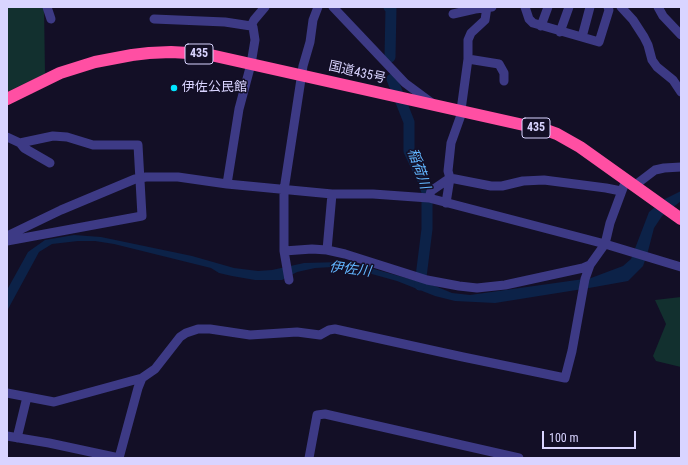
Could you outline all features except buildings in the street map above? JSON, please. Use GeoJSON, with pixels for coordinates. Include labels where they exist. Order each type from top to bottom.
{"type":"FeatureCollection","features":[{"type":"Feature","properties":{"kind":"highway","name":"国道435号"},"geometry":{"type":"LineString","coordinates":[[7,99],[60,73],[95,62],[132,55],[171,52],[200,54],[524,124],[558,134],[580,147],[627,186],[651,198],[676,216]]}},
{"type":"Feature","properties":{"kind":"street"},"geometry":{"type":"LineString","coordinates":[[48,7],[51,19]]}},
{"type":"Feature","properties":{"kind":"street"},"geometry":{"type":"LineString","coordinates":[[227,184],[240,109],[255,40],[252,26],[254,20],[265,7]]}},
{"type":"Feature","properties":{"kind":"street"},"geometry":{"type":"LineString","coordinates":[[289,280],[284,254],[284,190],[302,75],[318,7]]}},
{"type":"Feature","properties":{"kind":"street"},"geometry":{"type":"LineString","coordinates":[[333,7],[405,83],[435,105]]}},
{"type":"Feature","properties":{"kind":"street"},"geometry":{"type":"LineString","coordinates":[[446,203],[450,178],[448,171],[451,143],[459,122],[468,59],[468,40],[471,32],[485,20],[489,7],[453,14]]}},
{"type":"Feature","properties":{"kind":"street"},"geometry":{"type":"LineString","coordinates":[[525,7],[529,19],[533,23],[599,42],[609,10],[608,7]]}},
{"type":"Feature","properties":{"kind":"street"},"geometry":{"type":"LineString","coordinates":[[541,26],[548,7]]}},
{"type":"Feature","properties":{"kind":"street"},"geometry":{"type":"LineString","coordinates":[[560,32],[568,7]]}},
{"type":"Feature","properties":{"kind":"street"},"geometry":{"type":"LineString","coordinates":[[582,37],[590,7]]}},
{"type":"Feature","properties":{"kind":"street"},"geometry":{"type":"LineString","coordinates":[[621,7],[633,20],[644,37],[652,60],[657,67],[673,80],[681,92]]}},
{"type":"Feature","properties":{"kind":"street"},"geometry":{"type":"LineString","coordinates":[[658,7],[663,11],[681,35]]}},
{"type":"Feature","properties":{"kind":"street"},"geometry":{"type":"LineString","coordinates":[[154,19],[217,22],[252,26]]}},
{"type":"Feature","properties":{"kind":"street"},"geometry":{"type":"LineString","coordinates":[[468,59],[499,64],[504,72],[504,81]]}},
{"type":"Feature","properties":{"kind":"street"},"geometry":{"type":"LineString","coordinates":[[7,241],[142,216],[138,145],[93,145],[67,137],[53,136],[20,143]]}},
{"type":"Feature","properties":{"kind":"street"},"geometry":{"type":"LineString","coordinates":[[7,137],[20,143],[24,148],[50,163]]}},
{"type":"Feature","properties":{"kind":"street"},"geometry":{"type":"LineString","coordinates":[[429,198],[431,191],[450,178],[491,186],[502,186],[544,180],[606,188],[627,186],[656,170],[681,167]]}},
{"type":"Feature","properties":{"kind":"street"},"geometry":{"type":"LineString","coordinates":[[7,236],[96,194],[141,178],[178,177],[284,190],[332,194],[373,194],[429,198],[605,244],[681,267]]}},
{"type":"Feature","properties":{"kind":"street"},"geometry":{"type":"LineString","coordinates":[[7,393],[54,402],[142,378],[156,369],[180,337],[186,333],[198,329],[210,329],[250,335],[297,332],[320,335],[329,330],[335,329],[565,378],[585,280],[589,268],[605,244],[610,223],[627,186]]}},
{"type":"Feature","properties":{"kind":"street"},"geometry":{"type":"LineString","coordinates":[[327,250],[332,194]]}},
{"type":"Feature","properties":{"kind":"street"},"geometry":{"type":"LineString","coordinates":[[284,254],[312,249],[327,250],[427,280],[477,288],[505,285],[589,268]]}},
{"type":"Feature","properties":{"kind":"street"},"geometry":{"type":"LineString","coordinates":[[7,436],[49,443],[119,458],[142,378]]}},
{"type":"Feature","properties":{"kind":"street"},"geometry":{"type":"LineString","coordinates":[[18,438],[27,397]]}},
{"type":"Feature","properties":{"kind":"street"},"geometry":{"type":"LineString","coordinates":[[309,458],[316,415],[325,414],[519,458]]}},
{"type":"Feature","properties":{"kind":"green space"},"geometry":{"type":"Polygon","coordinates":[[[7,7],[44,7],[45,74],[7,92],[7,7]]]}},
{"type":"Feature","properties":{"kind":"green space"},"geometry":{"type":"Polygon","coordinates":[[[681,297],[681,367],[656,361],[653,356],[666,324],[655,300],[681,297]]]}},
{"type":"Feature","properties":{"kind":"water"},"geometry":{"type":"Polygon","coordinates":[[[681,191],[681,201],[662,216],[654,228],[643,266],[628,281],[589,288],[495,303],[455,301],[435,296],[397,281],[361,271],[332,267],[315,268],[297,272],[282,280],[255,280],[219,273],[211,268],[114,244],[95,241],[78,241],[52,244],[39,252],[7,311],[7,290],[28,252],[45,240],[74,235],[101,237],[192,256],[234,268],[258,271],[272,270],[304,263],[342,262],[356,264],[435,286],[452,293],[470,295],[591,278],[623,266],[631,259],[649,212],[665,199],[681,191]]]}},
{"type":"Feature","properties":{"kind":"waterway","name":"稲荷川"},"geometry":{"type":"LineString","coordinates":[[389,7],[391,8],[390,57]]}},
{"type":"Feature","properties":{"kind":"waterway","name":"稲荷川"},"geometry":{"type":"LineString","coordinates":[[392,79],[409,122],[409,151],[427,192],[427,229],[420,285]]}},
{"type":"Feature","properties":{"kind":"place","name":"伊佐公民館"},"geometry":{"type":"Point","coordinates":[174,88]}},
{"type":"Feature","properties":{"kind":"water label","name":"伊佐川"},"geometry":{"type":"Point","coordinates":[350,270]}}]}
